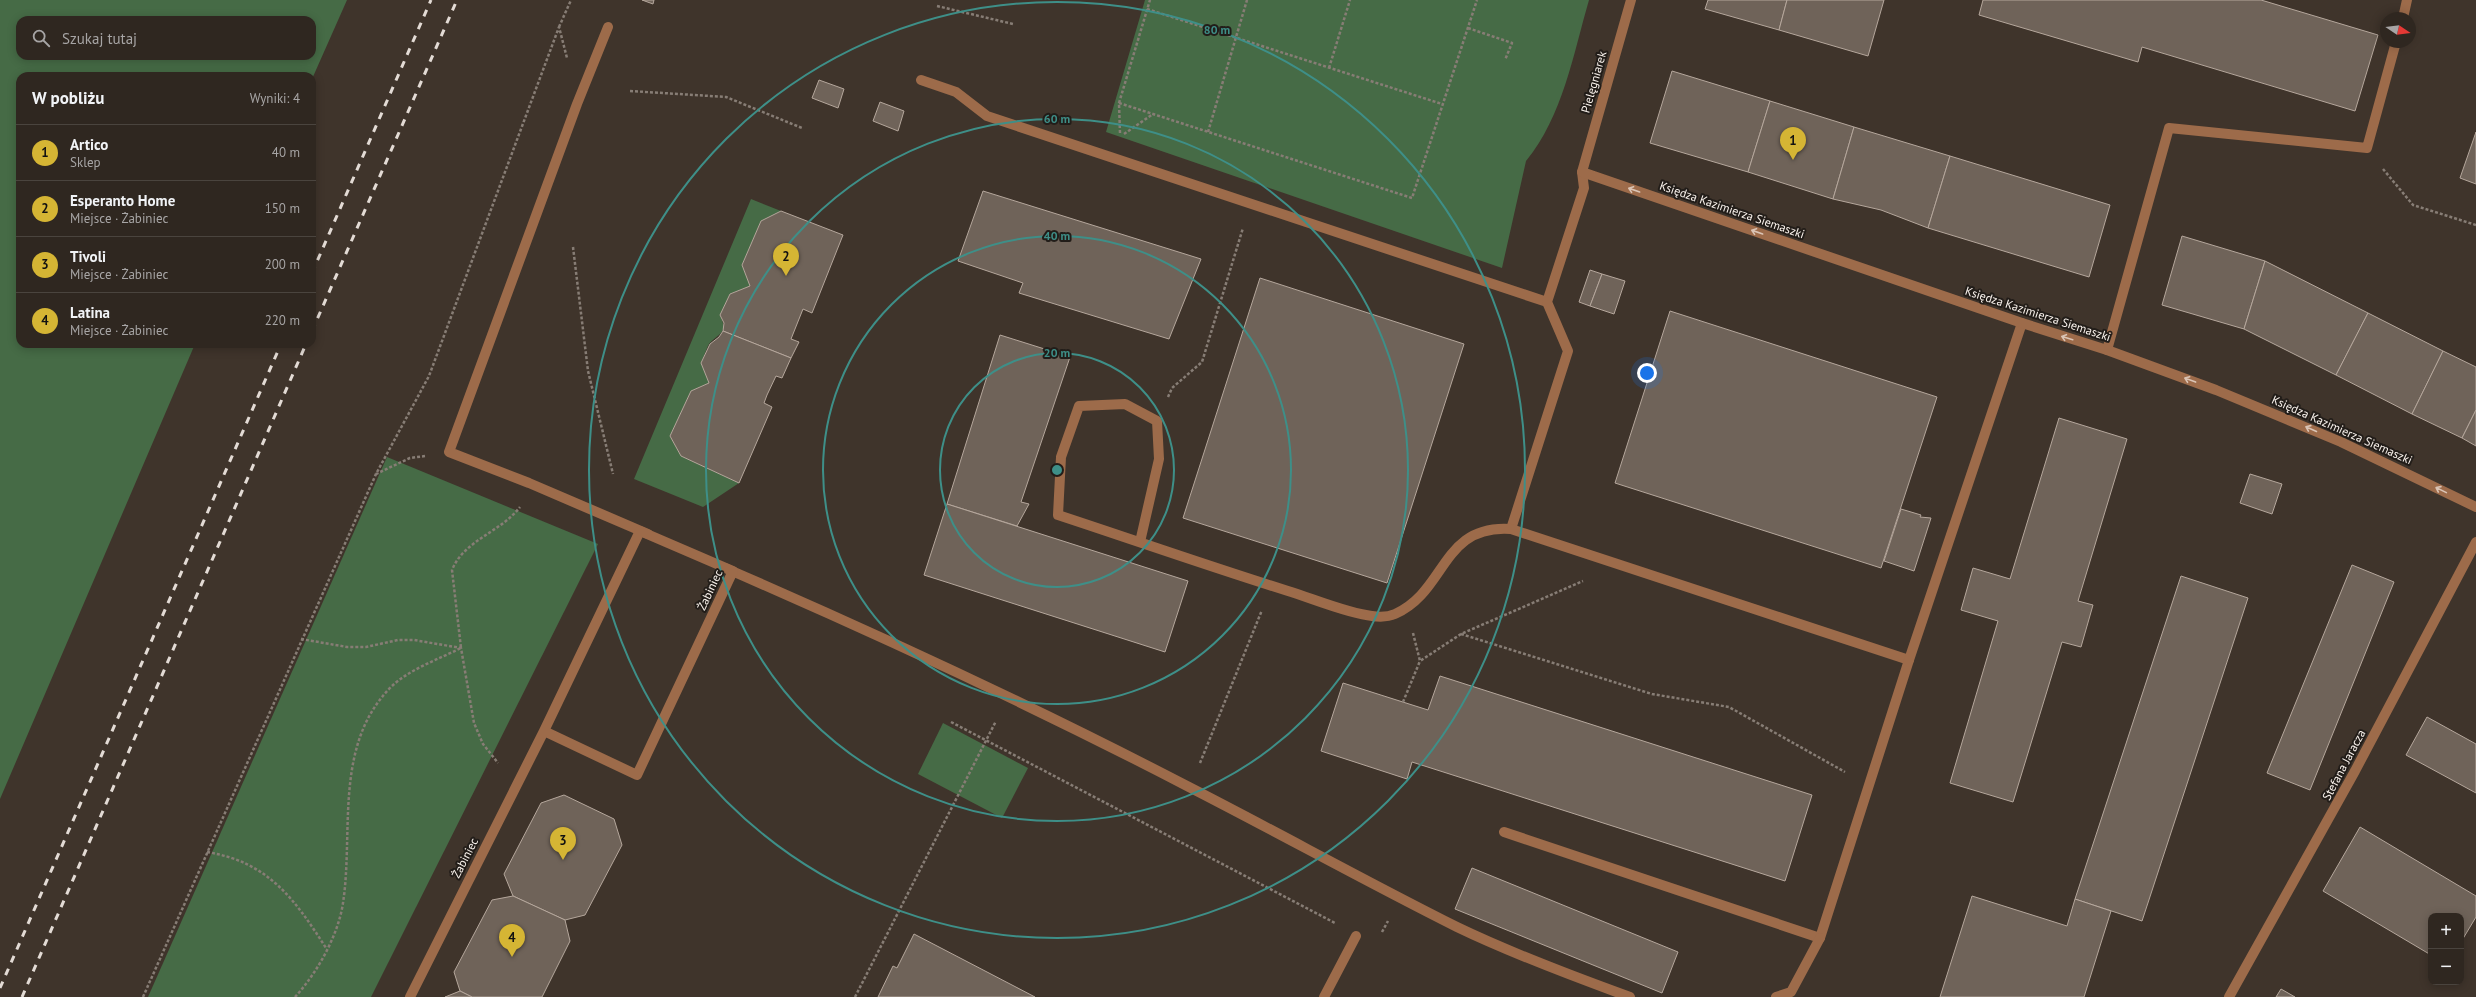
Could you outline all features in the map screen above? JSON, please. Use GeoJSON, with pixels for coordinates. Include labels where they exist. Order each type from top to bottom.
{"type":"FeatureCollection","features":[{"type":"Feature","properties":{"kind":"street","name":"Pielęgniarek"},"geometry":{"type":"LineString","coordinates":[[1547,302],[1584,188],[1582,172],[1631,0]]}},
{"type":"Feature","properties":{"kind":"street"},"geometry":{"type":"LineString","coordinates":[[2404,12],[2408,0]]}},
{"type":"Feature","properties":{"kind":"street"},"geometry":{"type":"LineString","coordinates":[[608,27],[577,104],[449,452],[529,483],[876,634],[1008,697],[1191,788],[1476,935],[1583,980],[1630,997]]}},
{"type":"Feature","properties":{"kind":"street"},"geometry":{"type":"LineString","coordinates":[[2106,350],[2169,128],[2367,148],[2394,48]]}},
{"type":"Feature","properties":{"kind":"street"},"geometry":{"type":"LineString","coordinates":[[922,80],[956,92],[987,116],[1547,302],[1568,351],[1511,529]]}},
{"type":"Feature","properties":{"kind":"street","name":"Księdza Kazimierza Siemaszki"},"geometry":{"type":"LineString","coordinates":[[1582,172],[2022,324],[2106,350],[2279,415],[2476,507]]}},
{"type":"Feature","properties":{"kind":"street"},"geometry":{"type":"LineString","coordinates":[[1776,997],[1791,992],[1820,938],[1908,660],[2022,324]]}},
{"type":"Feature","properties":{"kind":"street"},"geometry":{"type":"LineString","coordinates":[[1140,542],[1159,459],[1157,421],[1125,404],[1079,406],[1061,457],[1058,515],[1272,586],[1371,616],[1385,616],[1418,600],[1449,555],[1462,543],[1488,530],[1511,529],[1908,660]]}},
{"type":"Feature","properties":{"kind":"street","name":"Żabiniec"},"geometry":{"type":"LineString","coordinates":[[410,997],[544,731],[640,531]]}},
{"type":"Feature","properties":{"kind":"street","name":"Stefana Jaracza"},"geometry":{"type":"LineString","coordinates":[[2229,997],[2356,771],[2476,542]]}},
{"type":"Feature","properties":{"kind":"street","name":"Żabiniec"},"geometry":{"type":"LineString","coordinates":[[544,731],[637,775],[733,571]]}},
{"type":"Feature","properties":{"kind":"street"},"geometry":{"type":"LineString","coordinates":[[1504,832],[1820,938]]}},
{"type":"Feature","properties":{"kind":"street"},"geometry":{"type":"LineString","coordinates":[[1324,997],[1356,936]]}},
{"type":"Feature","properties":{"kind":"path"},"geometry":{"type":"LineString","coordinates":[[143,997],[301,639],[376,474],[429,376],[571,0]]}},
{"type":"Feature","properties":{"kind":"path"},"geometry":{"type":"LineString","coordinates":[[1150,0],[1119,103],[1120,137],[1153,114]]}},
{"type":"Feature","properties":{"kind":"path"},"geometry":{"type":"LineString","coordinates":[[1208,132],[1234,38],[1247,0]]}},
{"type":"Feature","properties":{"kind":"path"},"geometry":{"type":"LineString","coordinates":[[1329,68],[1350,0]]}},
{"type":"Feature","properties":{"kind":"path"},"geometry":{"type":"LineString","coordinates":[[1119,103],[1412,198],[1477,0]]}},
{"type":"Feature","properties":{"kind":"path"},"geometry":{"type":"LineString","coordinates":[[937,6],[1013,24]]}},
{"type":"Feature","properties":{"kind":"path"},"geometry":{"type":"LineString","coordinates":[[1147,9],[1442,104]]}},
{"type":"Feature","properties":{"kind":"path"},"geometry":{"type":"LineString","coordinates":[[560,27],[577,104]]}},
{"type":"Feature","properties":{"kind":"path"},"geometry":{"type":"LineString","coordinates":[[1468,28],[1512,43],[1505,60]]}},
{"type":"Feature","properties":{"kind":"path"},"geometry":{"type":"LineString","coordinates":[[630,91],[726,97],[802,128]]}},
{"type":"Feature","properties":{"kind":"path"},"geometry":{"type":"LineString","coordinates":[[2367,148],[2413,205],[2476,226]]}},
{"type":"Feature","properties":{"kind":"path"},"geometry":{"type":"LineString","coordinates":[[1172,388],[1202,362],[1251,203]]}},
{"type":"Feature","properties":{"kind":"path"},"geometry":{"type":"LineString","coordinates":[[573,247],[588,371],[613,474]]}},
{"type":"Feature","properties":{"kind":"path"},"geometry":{"type":"LineString","coordinates":[[376,474],[410,458],[449,452]]}},
{"type":"Feature","properties":{"kind":"path"},"geometry":{"type":"LineString","coordinates":[[518,782],[499,764],[483,744],[474,723],[461,648],[452,570],[456,558],[463,550],[501,527],[520,508],[529,483]]}},
{"type":"Feature","properties":{"kind":"path"},"geometry":{"type":"LineString","coordinates":[[1403,702],[1420,661],[1461,634],[1582,582],[1591,556]]}},
{"type":"Feature","properties":{"kind":"path"},"geometry":{"type":"LineString","coordinates":[[1191,788],[1272,586]]}},
{"type":"Feature","properties":{"kind":"path"},"geometry":{"type":"LineString","coordinates":[[1404,608],[1420,661]]}},
{"type":"Feature","properties":{"kind":"path"},"geometry":{"type":"LineString","coordinates":[[1461,634],[1652,694],[1729,707],[1868,785]]}},
{"type":"Feature","properties":{"kind":"path"},"geometry":{"type":"LineString","coordinates":[[301,639],[347,647],[366,647],[398,640],[414,640],[461,648]]}},
{"type":"Feature","properties":{"kind":"path"},"geometry":{"type":"LineString","coordinates":[[295,997],[308,983],[327,948],[343,905],[348,790],[352,766],[368,721],[392,686],[405,676],[461,648]]}},
{"type":"Feature","properties":{"kind":"path"},"geometry":{"type":"LineString","coordinates":[[855,997],[1008,697]]}},
{"type":"Feature","properties":{"kind":"path"},"geometry":{"type":"LineString","coordinates":[[951,722],[1339,924],[1356,936],[1380,936],[1400,897]]}},
{"type":"Feature","properties":{"kind":"path"},"geometry":{"type":"LineString","coordinates":[[207,852],[241,860],[272,879],[292,898],[327,948]]}},
{"type":"Feature","properties":{"kind":"green space"},"geometry":{"type":"Polygon","coordinates":[[[0,0],[347,0],[315,72],[16,72],[16,348],[193,348],[0,799],[0,0]]]}},
{"type":"Feature","properties":{"kind":"green space"},"geometry":{"type":"Polygon","coordinates":[[[1145,0],[1589,0],[1572,63],[1558,105],[1539,143],[1526,161],[1502,268],[1106,132],[1145,0]]]}},
{"type":"Feature","properties":{"kind":"green space"},"geometry":{"type":"Polygon","coordinates":[[[751,199],[781,211],[761,221],[742,265],[750,286],[730,294],[720,315],[723,330],[709,344],[701,363],[709,383],[691,391],[670,436],[681,456],[739,483],[703,507],[634,479],[751,199]]]}},
{"type":"Feature","properties":{"kind":"green space"},"geometry":{"type":"Polygon","coordinates":[[[387,457],[598,544],[371,997],[148,997],[387,457]]]}},
{"type":"Feature","properties":{"kind":"green space"},"geometry":{"type":"Polygon","coordinates":[[[943,723],[1028,768],[1002,818],[918,774],[943,723]]]}},
{"type":"Feature","properties":{"kind":"building"},"geometry":{"type":"Polygon","coordinates":[[[642,0],[654,0],[653,4],[642,0]]]}},
{"type":"Feature","properties":{"kind":"building"},"geometry":{"type":"Polygon","coordinates":[[[1708,0],[1787,0],[1779,30],[1705,9],[1708,0]]]}},
{"type":"Feature","properties":{"kind":"building"},"geometry":{"type":"Polygon","coordinates":[[[1787,0],[1884,0],[1868,56],[1779,30],[1787,0]]]}},
{"type":"Feature","properties":{"kind":"building"},"geometry":{"type":"Polygon","coordinates":[[[1983,0],[2261,0],[2378,35],[2355,111],[2142,47],[2138,62],[1979,15],[1983,0]]]}},
{"type":"Feature","properties":{"kind":"building"},"geometry":{"type":"Polygon","coordinates":[[[1672,71],[1770,101],[1748,172],[1650,143],[1672,71]]]}},
{"type":"Feature","properties":{"kind":"building"},"geometry":{"type":"Polygon","coordinates":[[[819,80],[844,89],[838,108],[812,98],[819,80]]]}},
{"type":"Feature","properties":{"kind":"building"},"geometry":{"type":"Polygon","coordinates":[[[1770,101],[1854,127],[1833,199],[1748,172],[1770,101]]]}},
{"type":"Feature","properties":{"kind":"building"},"geometry":{"type":"Polygon","coordinates":[[[880,102],[904,111],[898,131],[873,121],[880,102]]]}},
{"type":"Feature","properties":{"kind":"building"},"geometry":{"type":"Polygon","coordinates":[[[1854,127],[1950,156],[1928,228],[1881,210],[1833,199],[1854,127]]]}},
{"type":"Feature","properties":{"kind":"building"},"geometry":{"type":"Polygon","coordinates":[[[2476,132],[2476,184],[2460,178],[2476,132]]]}},
{"type":"Feature","properties":{"kind":"building"},"geometry":{"type":"Polygon","coordinates":[[[1950,156],[2110,205],[2089,277],[1928,228],[1950,156]]]}},
{"type":"Feature","properties":{"kind":"building"},"geometry":{"type":"Polygon","coordinates":[[[983,191],[1201,259],[1169,339],[1019,293],[1023,283],[958,261],[983,191]]]}},
{"type":"Feature","properties":{"kind":"building"},"geometry":{"type":"Polygon","coordinates":[[[781,211],[843,235],[812,313],[803,309],[791,339],[799,342],[791,358],[723,331],[724,323],[720,315],[730,294],[750,286],[742,265],[761,221],[781,211]]]}},
{"type":"Feature","properties":{"kind":"building"},"geometry":{"type":"Polygon","coordinates":[[[2182,236],[2265,261],[2244,329],[2162,305],[2182,236]]]}},
{"type":"Feature","properties":{"kind":"building"},"geometry":{"type":"Polygon","coordinates":[[[2265,261],[2368,313],[2336,375],[2244,329],[2265,261]]]}},
{"type":"Feature","properties":{"kind":"building"},"geometry":{"type":"Polygon","coordinates":[[[1590,270],[1602,274],[1590,306],[1579,302],[1590,270]]]}},
{"type":"Feature","properties":{"kind":"building"},"geometry":{"type":"Polygon","coordinates":[[[1602,274],[1625,281],[1614,314],[1590,306],[1602,274]]]}},
{"type":"Feature","properties":{"kind":"building"},"geometry":{"type":"Polygon","coordinates":[[[1260,278],[1464,344],[1387,583],[1183,518],[1260,278]]]}},
{"type":"Feature","properties":{"kind":"building"},"geometry":{"type":"Polygon","coordinates":[[[1670,311],[1937,397],[1881,568],[1615,483],[1670,311]]]}},
{"type":"Feature","properties":{"kind":"building"},"geometry":{"type":"Polygon","coordinates":[[[2368,313],[2443,351],[2412,414],[2336,375],[2368,313]]]}},
{"type":"Feature","properties":{"kind":"building"},"geometry":{"type":"Polygon","coordinates":[[[723,331],[791,358],[782,378],[776,376],[767,395],[764,403],[772,407],[739,483],[681,456],[670,436],[691,391],[709,383],[701,363],[710,344],[719,337],[723,331]]]}},
{"type":"Feature","properties":{"kind":"building"},"geometry":{"type":"Polygon","coordinates":[[[1000,335],[1070,357],[1021,502],[1029,504],[1017,526],[947,504],[1000,335]]]}},
{"type":"Feature","properties":{"kind":"building"},"geometry":{"type":"Polygon","coordinates":[[[2443,351],[2476,367],[2476,410],[2462,438],[2412,414],[2443,351]]]}},
{"type":"Feature","properties":{"kind":"building"},"geometry":{"type":"Polygon","coordinates":[[[2476,410],[2476,446],[2462,438],[2476,410]]]}},
{"type":"Feature","properties":{"kind":"building"},"geometry":{"type":"Polygon","coordinates":[[[2059,418],[2127,439],[2078,601],[2093,605],[2081,647],[2062,642],[2013,802],[1950,783],[1998,621],[1961,610],[1973,568],[2010,579],[2059,418]]]}},
{"type":"Feature","properties":{"kind":"building"},"geometry":{"type":"Polygon","coordinates":[[[2250,474],[2282,484],[2272,514],[2240,503],[2250,474]]]}},
{"type":"Feature","properties":{"kind":"building"},"geometry":{"type":"Polygon","coordinates":[[[947,504],[1188,581],[1165,652],[924,575],[947,504]]]}},
{"type":"Feature","properties":{"kind":"building"},"geometry":{"type":"Polygon","coordinates":[[[1901,509],[1921,515],[1920,517],[1931,518],[1914,571],[1884,561],[1901,509]]]}},
{"type":"Feature","properties":{"kind":"building"},"geometry":{"type":"Polygon","coordinates":[[[2352,565],[2394,582],[2310,790],[2267,773],[2352,565]]]}},
{"type":"Feature","properties":{"kind":"building"},"geometry":{"type":"Polygon","coordinates":[[[2181,576],[2248,598],[2142,921],[2075,899],[2181,576]]]}},
{"type":"Feature","properties":{"kind":"building"},"geometry":{"type":"Polygon","coordinates":[[[1440,676],[1812,795],[1785,881],[1412,762],[1407,779],[1321,751],[1343,683],[1428,710],[1440,676]]]}},
{"type":"Feature","properties":{"kind":"building"},"geometry":{"type":"Polygon","coordinates":[[[2427,717],[2476,744],[2476,793],[2406,755],[2427,717]]]}},
{"type":"Feature","properties":{"kind":"building"},"geometry":{"type":"Polygon","coordinates":[[[564,795],[614,819],[622,845],[585,915],[565,920],[513,896],[504,874],[541,803],[564,795]]]}},
{"type":"Feature","properties":{"kind":"building"},"geometry":{"type":"Polygon","coordinates":[[[2360,827],[2476,896],[2476,917],[2464,937],[2464,913],[2428,913],[2428,953],[2323,891],[2360,827]]]}},
{"type":"Feature","properties":{"kind":"building"},"geometry":{"type":"Polygon","coordinates":[[[1472,868],[1678,952],[1662,993],[1455,909],[1472,868]]]}},
{"type":"Feature","properties":{"kind":"building"},"geometry":{"type":"Polygon","coordinates":[[[513,896],[565,920],[570,941],[542,997],[472,997],[460,991],[454,972],[492,900],[513,896]]]}},
{"type":"Feature","properties":{"kind":"building"},"geometry":{"type":"Polygon","coordinates":[[[1972,896],[2067,926],[2075,899],[2111,911],[2084,997],[1940,997],[1972,896]]]}},
{"type":"Feature","properties":{"kind":"building"},"geometry":{"type":"Polygon","coordinates":[[[914,934],[1035,997],[878,997],[893,966],[897,968],[914,934]]]}},
{"type":"Feature","properties":{"kind":"building"},"geometry":{"type":"Polygon","coordinates":[[[2281,989],[2295,997],[2276,997],[2281,989]]]}},
{"type":"Feature","properties":{"kind":"building"},"geometry":{"type":"Polygon","coordinates":[[[460,991],[472,997],[445,997],[460,991]]]}},
{"type":"Feature","properties":{"kind":"railway"},"geometry":{"type":"LineString","coordinates":[[316,264],[431,0]]}},
{"type":"Feature","properties":{"kind":"railway"},"geometry":{"type":"LineString","coordinates":[[316,322],[457,0]]}},
{"type":"Feature","properties":{"kind":"railway"},"geometry":{"type":"LineString","coordinates":[[0,988],[279,348]]}},
{"type":"Feature","properties":{"kind":"railway"},"geometry":{"type":"LineString","coordinates":[[22,997],[304,348]]}},
{"type":"Feature","properties":{"kind":"place","name":"Artico"},"geometry":{"type":"Point","coordinates":[1793,160]}},
{"type":"Feature","properties":{"kind":"place","name":"Esperanto Home"},"geometry":{"type":"Point","coordinates":[786,276]}},
{"type":"Feature","properties":{"kind":"place","name":"Tivoli"},"geometry":{"type":"Point","coordinates":[563,860]}},
{"type":"Feature","properties":{"kind":"place","name":"Latina"},"geometry":{"type":"Point","coordinates":[512,957]}}]}
